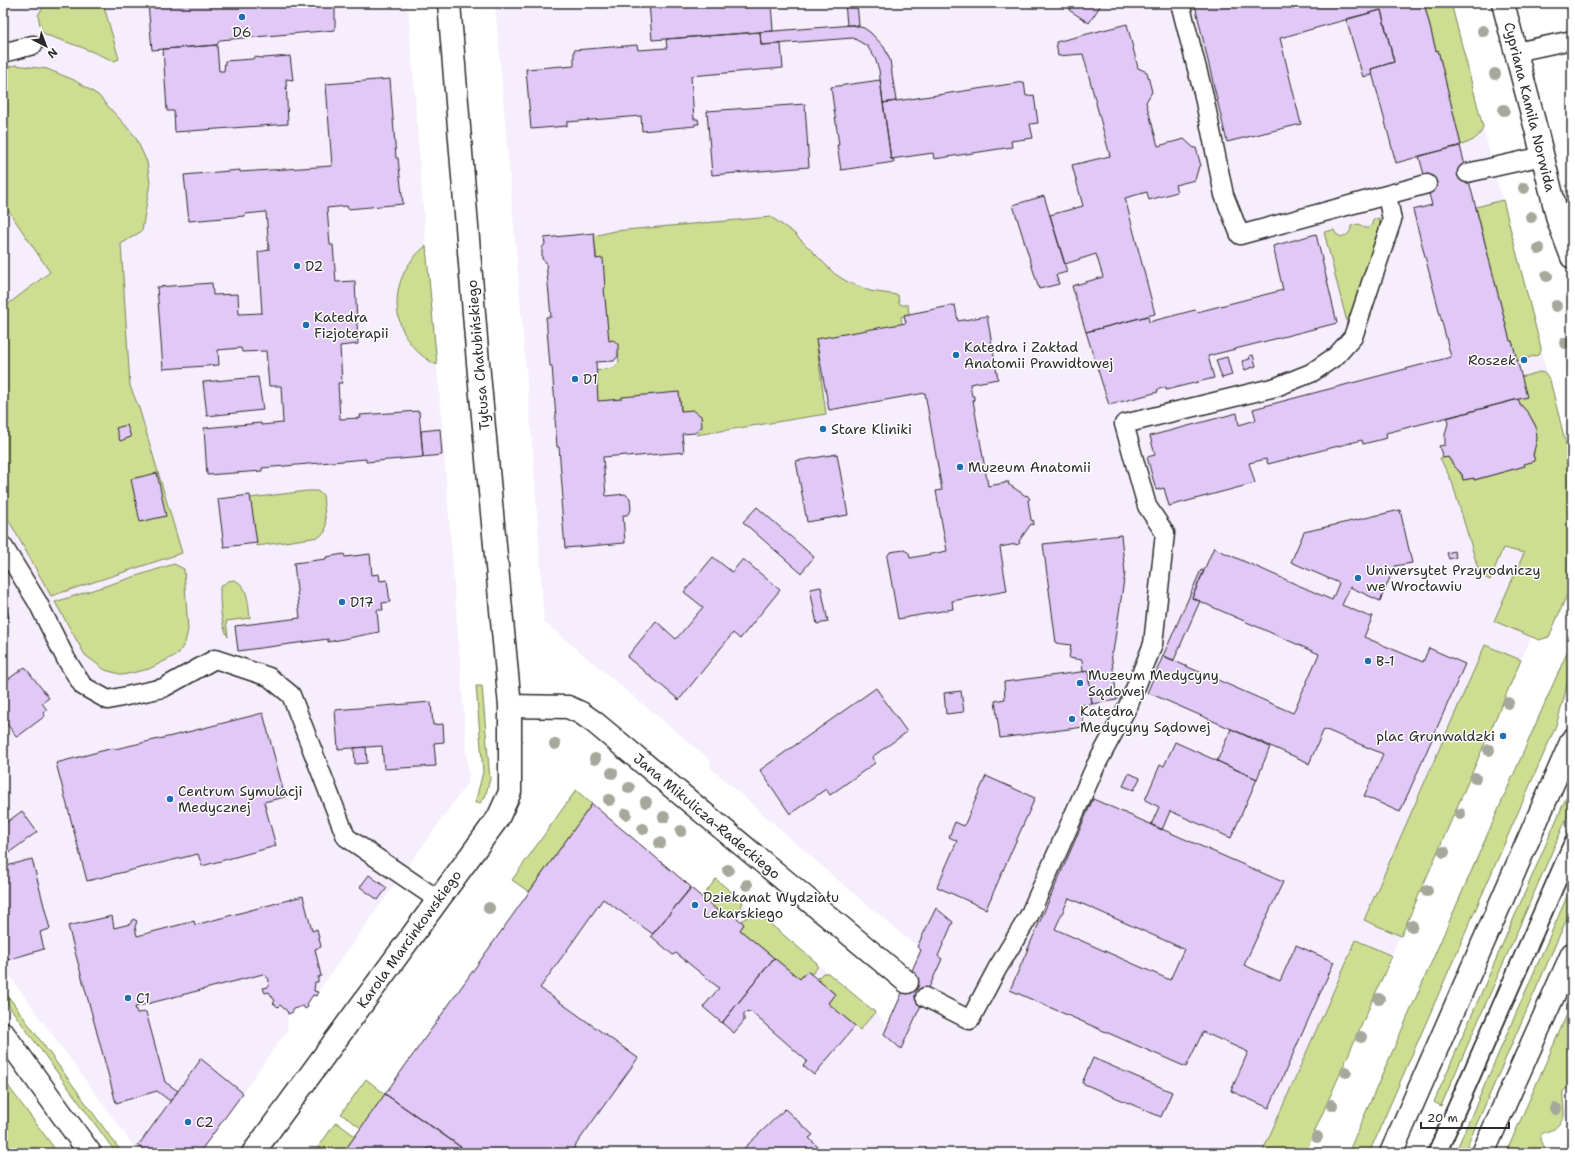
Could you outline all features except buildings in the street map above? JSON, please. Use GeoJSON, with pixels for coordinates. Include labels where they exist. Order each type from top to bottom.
{"type":"FeatureCollection","features":[{"type":"Feature","properties":{"kind":"street","name":"Tytusa Chałubińskiego"},"geometry":{"type":"LineString","coordinates":[[449,3],[478,356],[510,706]]}},
{"type":"Feature","properties":{"kind":"street","name":"Cypriana Kamila Norwida"},"geometry":{"type":"LineString","coordinates":[[1503,3],[1558,220],[1572,257]]}},
{"type":"Feature","properties":{"kind":"street","name":"Karola Marcinkowskiego"},"geometry":{"type":"LineString","coordinates":[[253,1153],[498,818],[510,792],[510,706]]}},
{"type":"Feature","properties":{"kind":"street","name":"Jana Mikulicza-Radeckiego"},"geometry":{"type":"LineString","coordinates":[[510,706],[568,707],[581,713],[594,722],[907,982]]}},
{"type":"Feature","properties":{"kind":"street"},"geometry":{"type":"LineString","coordinates":[[1392,1153],[1572,740]]}},
{"type":"Feature","properties":{"kind":"street"},"geometry":{"type":"LineString","coordinates":[[1484,1153],[1572,954]]}},
{"type":"Feature","properties":{"kind":"street"},"geometry":{"type":"LineString","coordinates":[[3,1033],[90,1153]]}},
{"type":"Feature","properties":{"kind":"lane"},"geometry":{"type":"LineString","coordinates":[[1180,3],[1203,92],[1224,195],[1240,235],[1427,184]]}},
{"type":"Feature","properties":{"kind":"lane"},"geometry":{"type":"LineString","coordinates":[[1516,52],[1572,40]]}},
{"type":"Feature","properties":{"kind":"lane"},"geometry":{"type":"LineString","coordinates":[[3,53],[33,45]]}},
{"type":"Feature","properties":{"kind":"lane"},"geometry":{"type":"LineString","coordinates":[[1467,173],[1542,156]]}},
{"type":"Feature","properties":{"kind":"lane"},"geometry":{"type":"LineString","coordinates":[[925,997],[970,1020],[997,969],[1029,916],[1096,765],[1129,704],[1153,644],[1165,533],[1147,506],[1124,424],[1276,387],[1311,374],[1336,356],[1353,337],[1392,220],[1387,195]]}},
{"type":"Feature","properties":{"kind":"lane"},"geometry":{"type":"LineString","coordinates":[[3,546],[38,603],[66,659],[83,686],[108,700],[163,688],[214,659],[269,677],[291,696],[346,838],[438,899]]}},
{"type":"Feature","properties":{"kind":"lane"},"geometry":{"type":"LineString","coordinates":[[1437,1153],[1572,846]]}},
{"type":"Feature","properties":{"kind":"shaded area"},"geometry":{"type":"Polygon","coordinates":[[[3,3],[408,3],[469,781],[316,996],[313,995],[307,1004],[308,1007],[305,1009],[303,1006],[293,1009],[293,1012],[288,1014],[287,1031],[199,1153],[148,1153],[137,1145],[135,1148],[3,967],[3,3]]]}},
{"type":"Feature","properties":{"kind":"shaded area"},"geometry":{"type":"Polygon","coordinates":[[[495,3],[1451,3],[1572,469],[1572,583],[1549,637],[1539,640],[1532,637],[1521,660],[1305,1153],[469,1153],[529,893],[512,880],[576,790],[688,884],[701,897],[716,879],[875,1012],[887,1025],[921,950],[833,876],[711,768],[710,760],[544,622],[533,453],[495,3]]]}},
{"type":"Feature","properties":{"kind":"green space"},"geometry":{"type":"Polygon","coordinates":[[[52,3],[103,3],[119,59],[114,61],[81,47],[46,35],[41,30],[38,15],[44,6],[52,3]]]}},
{"type":"Feature","properties":{"kind":"green space"},"geometry":{"type":"Polygon","coordinates":[[[1424,3],[1451,3],[1483,127],[1480,134],[1475,139],[1461,145],[1438,50],[1436,51],[1424,3]]]}},
{"type":"Feature","properties":{"kind":"green space"},"geometry":{"type":"Polygon","coordinates":[[[15,65],[47,69],[74,80],[98,95],[135,136],[147,162],[150,183],[142,231],[121,244],[130,386],[139,408],[182,553],[51,596],[3,510],[3,308],[50,272],[8,210],[3,213],[3,69],[15,65]]]}},
{"type":"Feature","properties":{"kind":"green space"},"geometry":{"type":"Polygon","coordinates":[[[1503,200],[1541,348],[1538,355],[1517,361],[1512,341],[1510,341],[1476,207],[1503,200]]]}},
{"type":"Feature","properties":{"kind":"green space"},"geometry":{"type":"Polygon","coordinates":[[[771,217],[794,233],[835,274],[846,281],[870,291],[898,295],[899,303],[902,305],[908,305],[909,314],[901,317],[902,325],[816,340],[826,414],[696,435],[702,429],[701,419],[694,415],[682,416],[680,398],[598,407],[595,371],[613,368],[619,363],[618,351],[607,347],[594,236],[614,231],[771,217]]]}},
{"type":"Feature","properties":{"kind":"green space"},"geometry":{"type":"Polygon","coordinates":[[[1379,218],[1380,226],[1348,326],[1324,232],[1334,230],[1336,234],[1341,237],[1349,233],[1351,226],[1359,224],[1365,228],[1369,228],[1373,220],[1379,218]]]}},
{"type":"Feature","properties":{"kind":"green space"},"geometry":{"type":"Polygon","coordinates":[[[426,246],[437,365],[421,355],[409,341],[401,326],[397,309],[398,292],[403,275],[412,260],[426,246]]]}},
{"type":"Feature","properties":{"kind":"green space"},"geometry":{"type":"Polygon","coordinates":[[[1540,372],[1545,373],[1550,380],[1572,469],[1572,583],[1549,637],[1539,640],[1494,621],[1524,553],[1503,548],[1490,580],[1480,575],[1452,482],[1440,458],[1448,457],[1463,480],[1474,478],[1475,480],[1524,466],[1524,464],[1534,461],[1536,428],[1532,419],[1519,401],[1518,396],[1521,377],[1540,372]]]}},
{"type":"Feature","properties":{"kind":"green space"},"geometry":{"type":"Polygon","coordinates":[[[317,491],[323,495],[326,526],[325,532],[319,537],[257,546],[250,498],[317,491]]]}},
{"type":"Feature","properties":{"kind":"green space"},"geometry":{"type":"Polygon","coordinates":[[[174,564],[184,569],[188,630],[185,643],[178,654],[149,669],[123,675],[105,670],[85,655],[55,602],[174,564]]]}},
{"type":"Feature","properties":{"kind":"green space"},"geometry":{"type":"Polygon","coordinates":[[[234,580],[243,586],[247,596],[250,618],[226,621],[228,637],[223,626],[220,606],[220,587],[228,581],[234,580]]]}},
{"type":"Feature","properties":{"kind":"green space"},"geometry":{"type":"Polygon","coordinates":[[[1572,641],[1571,663],[1567,685],[1555,728],[1369,1153],[1348,1153],[1572,641]]]}},
{"type":"Feature","properties":{"kind":"green space"},"geometry":{"type":"Polygon","coordinates":[[[1485,645],[1521,660],[1401,936],[1364,920],[1485,645]]]}},
{"type":"Feature","properties":{"kind":"green space"},"geometry":{"type":"Polygon","coordinates":[[[476,686],[482,686],[490,779],[485,797],[480,803],[475,803],[483,772],[476,686]]]}},
{"type":"Feature","properties":{"kind":"green space"},"geometry":{"type":"Polygon","coordinates":[[[1572,784],[1572,806],[1441,1106],[1434,1102],[1572,784]]]}},
{"type":"Feature","properties":{"kind":"green space"},"geometry":{"type":"Polygon","coordinates":[[[576,790],[592,804],[529,892],[512,880],[576,790]]]}},
{"type":"Feature","properties":{"kind":"green space"},"geometry":{"type":"Polygon","coordinates":[[[716,879],[743,902],[736,917],[729,911],[724,916],[702,897],[716,879]]]}},
{"type":"Feature","properties":{"kind":"green space"},"geometry":{"type":"Polygon","coordinates":[[[1572,885],[1572,907],[1464,1153],[1455,1153],[1572,885]]]}},
{"type":"Feature","properties":{"kind":"green space"},"geometry":{"type":"Polygon","coordinates":[[[756,912],[817,963],[817,968],[812,974],[807,971],[800,979],[740,930],[744,924],[741,921],[756,912]]]}},
{"type":"Feature","properties":{"kind":"green space"},"geometry":{"type":"Polygon","coordinates":[[[1356,940],[1392,956],[1305,1153],[1262,1153],[1356,940]]]}},
{"type":"Feature","properties":{"kind":"green space"},"geometry":{"type":"Polygon","coordinates":[[[823,973],[828,973],[875,1012],[860,1030],[828,1003],[835,994],[817,979],[823,973]]]}},
{"type":"Feature","properties":{"kind":"green space"},"geometry":{"type":"Polygon","coordinates":[[[3,989],[122,1153],[116,1153],[3,998],[3,989]]]}},
{"type":"Feature","properties":{"kind":"green space"},"geometry":{"type":"Polygon","coordinates":[[[1572,1003],[1572,1084],[1563,1091],[1564,1116],[1554,1129],[1540,1136],[1542,1144],[1548,1153],[1506,1153],[1572,1003]]]}},
{"type":"Feature","properties":{"kind":"green space"},"geometry":{"type":"Polygon","coordinates":[[[3,1079],[58,1153],[3,1153],[3,1079]]]}},
{"type":"Feature","properties":{"kind":"green space"},"geometry":{"type":"Polygon","coordinates":[[[366,1079],[385,1094],[361,1128],[341,1114],[366,1079]]]}},
{"type":"Feature","properties":{"kind":"green space"},"geometry":{"type":"Polygon","coordinates":[[[336,1122],[355,1136],[343,1153],[314,1153],[336,1122]]]}},
{"type":"Feature","properties":{"kind":"tram line"},"geometry":{"type":"LineString","coordinates":[[1427,1153],[1572,822]]}},
{"type":"Feature","properties":{"kind":"tram line"},"geometry":{"type":"LineString","coordinates":[[1447,1153],[1572,869]]}},
{"type":"Feature","properties":{"kind":"place","name":"D6"},"geometry":{"type":"Point","coordinates":[242,17]}},
{"type":"Feature","properties":{"kind":"place","name":"D2"},"geometry":{"type":"Point","coordinates":[297,266]}},
{"type":"Feature","properties":{"kind":"place","name":"Katedra Fizjoterapii"},"geometry":{"type":"Point","coordinates":[306,325]}},
{"type":"Feature","properties":{"kind":"place","name":"Katedra i Zakład Anatomii Prawidłowej"},"geometry":{"type":"Point","coordinates":[956,355]}},
{"type":"Feature","properties":{"kind":"place","name":"Roszek"},"geometry":{"type":"Point","coordinates":[1524,360]}},
{"type":"Feature","properties":{"kind":"place","name":"D1"},"geometry":{"type":"Point","coordinates":[575,379]}},
{"type":"Feature","properties":{"kind":"place","name":"Stare Kliniki"},"geometry":{"type":"Point","coordinates":[823,429]}},
{"type":"Feature","properties":{"kind":"place","name":"Muzeum Anatomii"},"geometry":{"type":"Point","coordinates":[960,467]}},
{"type":"Feature","properties":{"kind":"place","name":"Uniwersytet Przyrodniczy we Wrocławiu"},"geometry":{"type":"Point","coordinates":[1358,578]}},
{"type":"Feature","properties":{"kind":"place","name":"D17"},"geometry":{"type":"Point","coordinates":[342,602]}},
{"type":"Feature","properties":{"kind":"place","name":"B-1"},"geometry":{"type":"Point","coordinates":[1368,661]}},
{"type":"Feature","properties":{"kind":"place","name":"Muzeum Medycyny Sądowej"},"geometry":{"type":"Point","coordinates":[1080,683]}},
{"type":"Feature","properties":{"kind":"place","name":"Katedra Medycyny Sądowej"},"geometry":{"type":"Point","coordinates":[1072,719]}},
{"type":"Feature","properties":{"kind":"place","name":"plac Grunwaldzki"},"geometry":{"type":"Point","coordinates":[1503,736]}},
{"type":"Feature","properties":{"kind":"place","name":"Centrum Symulacji Medycznej"},"geometry":{"type":"Point","coordinates":[170,799]}},
{"type":"Feature","properties":{"kind":"place","name":"Dziekanat Wydziału Lekarskiego"},"geometry":{"type":"Point","coordinates":[695,905]}},
{"type":"Feature","properties":{"kind":"place","name":"C1"},"geometry":{"type":"Point","coordinates":[128,998]}},
{"type":"Feature","properties":{"kind":"place","name":"C2"},"geometry":{"type":"Point","coordinates":[188,1122]}}]}
